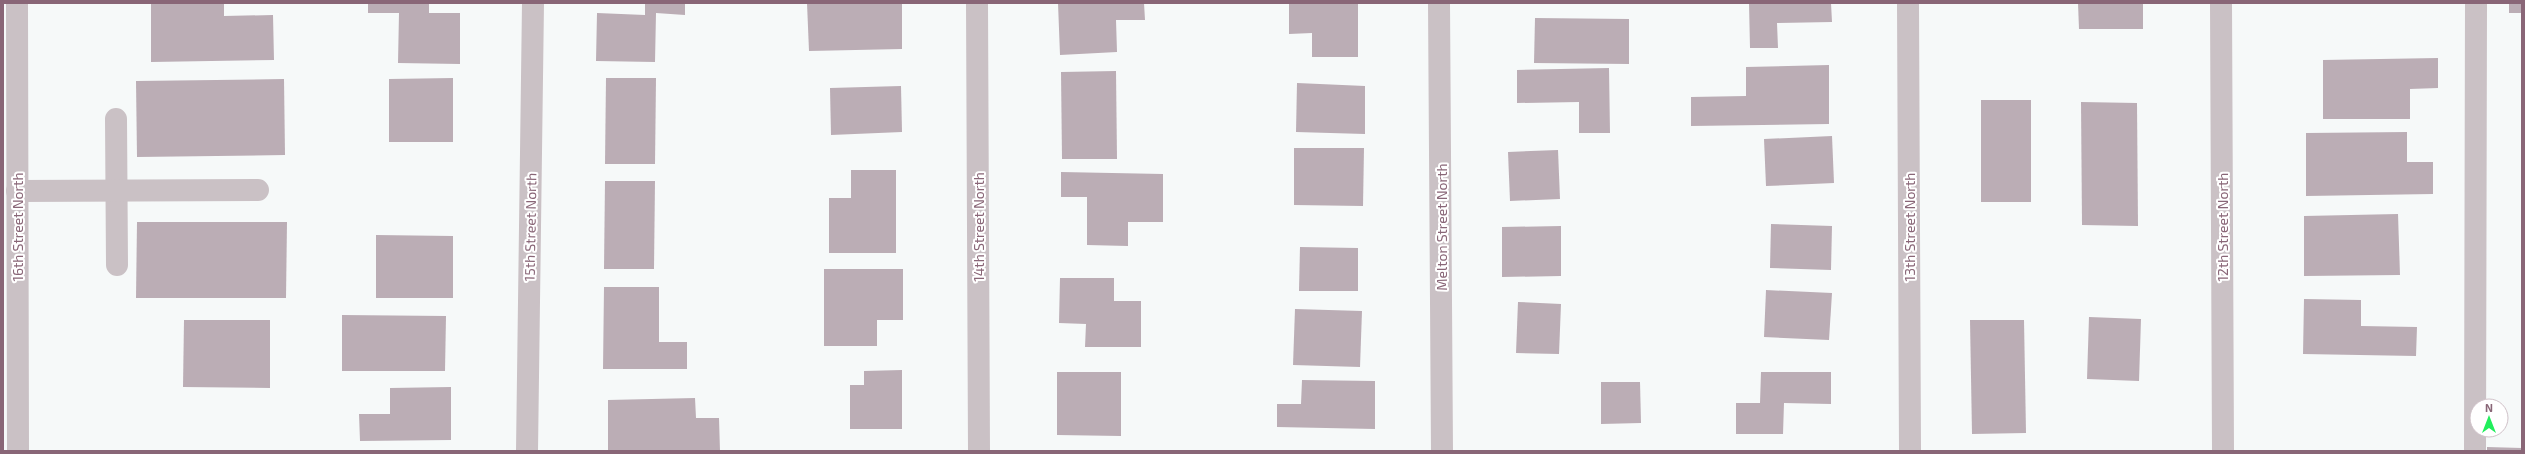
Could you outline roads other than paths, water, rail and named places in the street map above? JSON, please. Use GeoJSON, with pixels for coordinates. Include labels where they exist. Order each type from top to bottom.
{"type":"FeatureCollection","features":[{"type":"Feature","properties":{"kind":"street","name":"16th Street North"},"geometry":{"type":"LineString","coordinates":[[17,3],[18,451]]}},
{"type":"Feature","properties":{"kind":"street","name":"15th Street North"},"geometry":{"type":"LineString","coordinates":[[528,451],[533,3]]}},
{"type":"Feature","properties":{"kind":"street","name":"14th Street North"},"geometry":{"type":"LineString","coordinates":[[977,3],[979,451]]}},
{"type":"Feature","properties":{"kind":"street","name":"Melton Street North"},"geometry":{"type":"LineString","coordinates":[[1439,3],[1442,451]]}},
{"type":"Feature","properties":{"kind":"street","name":"13th Street North"},"geometry":{"type":"LineString","coordinates":[[1908,3],[1910,451]]}},
{"type":"Feature","properties":{"kind":"street","name":"12th Street North"},"geometry":{"type":"LineString","coordinates":[[2221,3],[2223,451]]}},
{"type":"Feature","properties":{"kind":"street"},"geometry":{"type":"LineString","coordinates":[[2475,451],[2476,3]]}},
{"type":"Feature","properties":{"kind":"street"},"geometry":{"type":"LineString","coordinates":[[116,119],[117,265]]}},
{"type":"Feature","properties":{"kind":"street"},"geometry":{"type":"LineString","coordinates":[[17,191],[258,190]]}}]}
